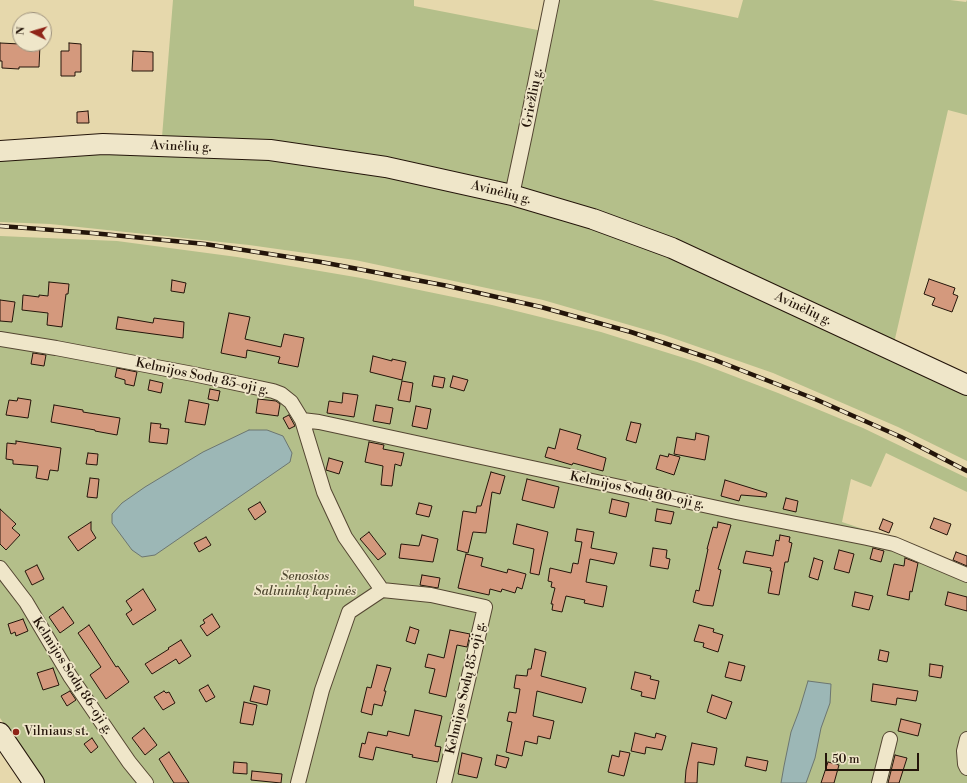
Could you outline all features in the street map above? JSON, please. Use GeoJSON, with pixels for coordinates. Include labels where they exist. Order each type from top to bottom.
{"type":"FeatureCollection","features":[{"type":"Feature","properties":{"kind":"main road","name":"Avinėlių g."},"geometry":{"type":"LineString","coordinates":[[0,151],[103,144],[270,150],[386,167],[512,195],[593,219],[672,248],[967,385]]}},
{"type":"Feature","properties":{"kind":"main road"},"geometry":{"type":"LineString","coordinates":[[0,733],[34,783]]}},
{"type":"Feature","properties":{"kind":"street","name":"Griežlių g."},"geometry":{"type":"LineString","coordinates":[[512,195],[526,134],[552,0]]}},
{"type":"Feature","properties":{"kind":"street","name":"Kelmijos Sodų 85-oji g."},"geometry":{"type":"LineString","coordinates":[[0,339],[171,370],[273,392],[281,394],[291,402],[302,420],[324,492],[345,537],[382,590],[431,595],[485,607],[444,783]]}},
{"type":"Feature","properties":{"kind":"street","name":"Kelmijos Sodų 80-oji g."},"geometry":{"type":"LineString","coordinates":[[302,420],[338,426],[736,512],[894,544],[967,575]]}},
{"type":"Feature","properties":{"kind":"street","name":"Kelmijos Sodų 86-oji g."},"geometry":{"type":"LineString","coordinates":[[0,568],[26,602],[70,676],[129,762],[146,783]]}},
{"type":"Feature","properties":{"kind":"street"},"geometry":{"type":"LineString","coordinates":[[298,783],[322,690],[349,612],[382,590]]}},
{"type":"Feature","properties":{"kind":"street"},"geometry":{"type":"LineString","coordinates":[[879,783],[890,739]]}},
{"type":"Feature","properties":{"kind":"street"},"geometry":{"type":"LineString","coordinates":[[967,739],[964,751],[964,764],[967,768]]}},
{"type":"Feature","properties":{"kind":"green space"},"geometry":{"type":"Polygon","coordinates":[[[173,0],[414,0],[414,6],[553,33],[559,0],[652,0],[738,18],[743,0],[950,0],[966,2],[967,0],[967,115],[948,110],[894,343],[597,214],[162,137],[173,0]]]}},
{"type":"Feature","properties":{"kind":"green space"},"geometry":{"type":"Polygon","coordinates":[[[127,154],[295,161],[359,171],[467,192],[582,225],[676,259],[967,393],[967,461],[898,427],[773,373],[664,335],[543,300],[355,260],[249,245],[50,224],[0,222],[0,161],[55,156],[127,154]]]}},
{"type":"Feature","properties":{"kind":"green space","name":"Senosios Salininkų kapinės"},"geometry":{"type":"Polygon","coordinates":[[[0,236],[117,241],[237,257],[361,278],[492,305],[601,332],[697,362],[778,393],[863,428],[967,478],[967,492],[886,453],[871,487],[851,479],[842,522],[908,544],[967,571],[967,783],[44,783],[0,718],[0,236]]]}},
{"type":"Feature","properties":{"kind":"water"},"geometry":{"type":"Polygon","coordinates":[[[249,430],[267,430],[283,436],[292,453],[290,462],[155,555],[142,557],[132,550],[112,523],[112,514],[122,503],[145,487],[203,452],[249,430]]]}},
{"type":"Feature","properties":{"kind":"water"},"geometry":{"type":"Polygon","coordinates":[[[808,681],[831,684],[830,703],[821,728],[815,758],[806,783],[781,783],[791,732],[808,681]]]}},
{"type":"Feature","properties":{"kind":"building"},"geometry":{"type":"Polygon","coordinates":[[[0,43],[12,44],[12,52],[40,52],[39,67],[19,67],[19,69],[2,68],[2,61],[0,61],[0,43]]]}},
{"type":"Feature","properties":{"kind":"building"},"geometry":{"type":"Polygon","coordinates":[[[69,43],[81,44],[81,72],[75,72],[75,76],[61,76],[61,51],[69,51],[69,43]]]}},
{"type":"Feature","properties":{"kind":"building"},"geometry":{"type":"Polygon","coordinates":[[[133,51],[153,52],[153,71],[132,71],[133,51]]]}},
{"type":"Feature","properties":{"kind":"building"},"geometry":{"type":"Polygon","coordinates":[[[88,111],[89,123],[77,123],[77,112],[88,111]]]}},
{"type":"Feature","properties":{"kind":"building"},"geometry":{"type":"Polygon","coordinates":[[[929,279],[955,288],[953,294],[958,296],[952,312],[932,305],[935,298],[924,294],[929,279]]]}},
{"type":"Feature","properties":{"kind":"building"},"geometry":{"type":"Polygon","coordinates":[[[172,280],[186,283],[184,293],[171,291],[172,280]]]}},
{"type":"Feature","properties":{"kind":"building"},"geometry":{"type":"Polygon","coordinates":[[[49,282],[69,284],[68,294],[66,294],[62,327],[47,325],[48,313],[22,310],[23,295],[39,297],[39,295],[48,296],[49,282]]]}},
{"type":"Feature","properties":{"kind":"building"},"geometry":{"type":"Polygon","coordinates":[[[0,300],[15,302],[12,322],[0,321],[0,300]]]}},
{"type":"Feature","properties":{"kind":"building"},"geometry":{"type":"Polygon","coordinates":[[[229,313],[250,317],[245,339],[281,347],[284,334],[304,338],[298,367],[278,363],[280,357],[247,350],[246,358],[221,353],[229,313]]]}},
{"type":"Feature","properties":{"kind":"building"},"geometry":{"type":"Polygon","coordinates":[[[118,317],[153,323],[154,318],[184,322],[183,338],[116,329],[118,317]]]}},
{"type":"Feature","properties":{"kind":"building"},"geometry":{"type":"Polygon","coordinates":[[[33,353],[46,355],[44,366],[31,364],[33,353]]]}},
{"type":"Feature","properties":{"kind":"building"},"geometry":{"type":"Polygon","coordinates":[[[373,356],[392,361],[392,359],[406,362],[402,380],[370,372],[373,356]]]}},
{"type":"Feature","properties":{"kind":"building"},"geometry":{"type":"Polygon","coordinates":[[[117,368],[137,372],[134,386],[125,384],[125,380],[115,377],[117,368]]]}},
{"type":"Feature","properties":{"kind":"building"},"geometry":{"type":"Polygon","coordinates":[[[434,376],[445,378],[443,388],[432,386],[434,376]]]}},
{"type":"Feature","properties":{"kind":"building"},"geometry":{"type":"Polygon","coordinates":[[[453,376],[468,380],[464,391],[450,387],[453,376]]]}},
{"type":"Feature","properties":{"kind":"building"},"geometry":{"type":"Polygon","coordinates":[[[150,380],[163,383],[161,393],[148,390],[150,380]]]}},
{"type":"Feature","properties":{"kind":"building"},"geometry":{"type":"Polygon","coordinates":[[[402,381],[413,383],[410,402],[398,400],[402,381]]]}},
{"type":"Feature","properties":{"kind":"building"},"geometry":{"type":"Polygon","coordinates":[[[210,389],[220,391],[218,401],[208,399],[210,389]]]}},
{"type":"Feature","properties":{"kind":"building"},"geometry":{"type":"Polygon","coordinates":[[[343,393],[358,395],[354,417],[327,413],[329,401],[342,403],[343,393]]]}},
{"type":"Feature","properties":{"kind":"building"},"geometry":{"type":"Polygon","coordinates":[[[18,398],[31,400],[28,418],[6,415],[9,400],[17,401],[18,398]]]}},
{"type":"Feature","properties":{"kind":"building"},"geometry":{"type":"Polygon","coordinates":[[[258,399],[276,401],[280,404],[278,416],[256,413],[258,399]]]}},
{"type":"Feature","properties":{"kind":"building"},"geometry":{"type":"Polygon","coordinates":[[[189,400],[209,404],[205,425],[185,422],[189,400]]]}},
{"type":"Feature","properties":{"kind":"building"},"geometry":{"type":"Polygon","coordinates":[[[54,405],[83,410],[83,412],[120,418],[117,435],[51,422],[54,405]]]}},
{"type":"Feature","properties":{"kind":"building"},"geometry":{"type":"Polygon","coordinates":[[[376,405],[393,408],[390,424],[373,421],[376,405]]]}},
{"type":"Feature","properties":{"kind":"building"},"geometry":{"type":"Polygon","coordinates":[[[416,406],[431,409],[427,429],[412,426],[416,406]]]}},
{"type":"Feature","properties":{"kind":"building"},"geometry":{"type":"Polygon","coordinates":[[[289,415],[295,426],[289,429],[283,418],[289,415]]]}},
{"type":"Feature","properties":{"kind":"building"},"geometry":{"type":"Polygon","coordinates":[[[631,422],[641,424],[636,443],[626,440],[631,422]]]}},
{"type":"Feature","properties":{"kind":"building"},"geometry":{"type":"Polygon","coordinates":[[[151,423],[161,424],[160,428],[169,429],[167,444],[149,442],[151,423]]]}},
{"type":"Feature","properties":{"kind":"building"},"geometry":{"type":"Polygon","coordinates":[[[560,429],[581,435],[577,449],[606,458],[603,471],[573,463],[572,465],[545,457],[548,447],[555,449],[560,429]]]}},
{"type":"Feature","properties":{"kind":"building"},"geometry":{"type":"Polygon","coordinates":[[[696,433],[709,436],[705,460],[674,454],[677,437],[695,440],[696,433]]]}},
{"type":"Feature","properties":{"kind":"building"},"geometry":{"type":"Polygon","coordinates":[[[16,441],[61,448],[58,471],[50,470],[48,480],[36,478],[38,466],[13,464],[13,460],[6,459],[7,443],[16,444],[16,441]]]}},
{"type":"Feature","properties":{"kind":"building"},"geometry":{"type":"Polygon","coordinates":[[[369,442],[384,445],[383,449],[404,453],[401,466],[395,464],[392,486],[381,485],[383,466],[365,462],[369,442]]]}},
{"type":"Feature","properties":{"kind":"building"},"geometry":{"type":"Polygon","coordinates":[[[88,453],[98,454],[97,465],[86,464],[88,453]]]}},
{"type":"Feature","properties":{"kind":"building"},"geometry":{"type":"Polygon","coordinates":[[[669,454],[680,457],[674,475],[656,469],[660,455],[668,457],[669,454]]]}},
{"type":"Feature","properties":{"kind":"building"},"geometry":{"type":"Polygon","coordinates":[[[329,458],[343,462],[339,474],[326,470],[329,458]]]}},
{"type":"Feature","properties":{"kind":"building"},"geometry":{"type":"Polygon","coordinates":[[[491,472],[505,476],[500,494],[492,492],[486,533],[473,532],[468,553],[457,550],[463,511],[476,513],[477,506],[481,506],[491,472]]]}},
{"type":"Feature","properties":{"kind":"building"},"geometry":{"type":"Polygon","coordinates":[[[90,478],[99,479],[97,498],[87,497],[90,478]]]}},
{"type":"Feature","properties":{"kind":"building"},"geometry":{"type":"Polygon","coordinates":[[[527,479],[559,487],[554,508],[522,500],[527,479]]]}},
{"type":"Feature","properties":{"kind":"building"},"geometry":{"type":"Polygon","coordinates":[[[725,480],[767,493],[766,497],[741,495],[739,501],[721,496],[725,480]]]}},
{"type":"Feature","properties":{"kind":"building"},"geometry":{"type":"Polygon","coordinates":[[[786,498],[798,501],[796,512],[783,509],[786,498]]]}},
{"type":"Feature","properties":{"kind":"building"},"geometry":{"type":"Polygon","coordinates":[[[612,499],[629,503],[626,517],[609,513],[612,499]]]}},
{"type":"Feature","properties":{"kind":"building"},"geometry":{"type":"Polygon","coordinates":[[[260,502],[266,512],[255,520],[248,509],[260,502]]]}},
{"type":"Feature","properties":{"kind":"building"},"geometry":{"type":"Polygon","coordinates":[[[419,503],[432,506],[429,517],[416,514],[419,503]]]}},
{"type":"Feature","properties":{"kind":"building"},"geometry":{"type":"Polygon","coordinates":[[[0,509],[16,524],[12,528],[20,535],[6,550],[0,544],[0,509]]]}},
{"type":"Feature","properties":{"kind":"building"},"geometry":{"type":"Polygon","coordinates":[[[657,509],[674,512],[671,524],[655,521],[657,509]]]}},
{"type":"Feature","properties":{"kind":"building"},"geometry":{"type":"Polygon","coordinates":[[[934,518],[951,524],[947,535],[930,528],[934,518]]]}},
{"type":"Feature","properties":{"kind":"building"},"geometry":{"type":"Polygon","coordinates":[[[883,519],[893,523],[889,533],[879,529],[883,519]]]}},
{"type":"Feature","properties":{"kind":"building"},"geometry":{"type":"Polygon","coordinates":[[[91,522],[91,530],[96,538],[78,551],[68,537],[91,522]]]}},
{"type":"Feature","properties":{"kind":"building"},"geometry":{"type":"Polygon","coordinates":[[[718,522],[731,525],[718,569],[721,570],[713,606],[703,605],[693,602],[696,590],[699,591],[713,527],[717,528],[718,522]]]}},
{"type":"Feature","properties":{"kind":"building"},"geometry":{"type":"Polygon","coordinates":[[[517,524],[548,532],[539,575],[530,573],[534,549],[513,544],[517,524]]]}},
{"type":"Feature","properties":{"kind":"building"},"geometry":{"type":"Polygon","coordinates":[[[577,529],[594,532],[591,548],[617,553],[614,564],[590,559],[586,582],[607,586],[603,607],[584,603],[585,600],[566,596],[562,612],[552,610],[553,604],[551,604],[555,588],[551,587],[552,582],[548,581],[550,568],[571,573],[573,563],[578,564],[582,542],[575,541],[577,529]]]}},
{"type":"Feature","properties":{"kind":"building"},"geometry":{"type":"Polygon","coordinates":[[[369,532],[386,554],[378,560],[360,539],[369,532]]]}},
{"type":"Feature","properties":{"kind":"building"},"geometry":{"type":"Polygon","coordinates":[[[422,535],[438,539],[433,562],[399,558],[401,544],[419,546],[422,535]]]}},
{"type":"Feature","properties":{"kind":"building"},"geometry":{"type":"Polygon","coordinates":[[[780,535],[790,537],[789,542],[792,543],[788,562],[785,562],[779,595],[768,593],[772,571],[770,571],[771,568],[743,563],[746,551],[773,556],[776,540],[779,541],[780,535]]]}},
{"type":"Feature","properties":{"kind":"building"},"geometry":{"type":"Polygon","coordinates":[[[206,537],[211,545],[199,552],[194,543],[206,537]]]}},
{"type":"Feature","properties":{"kind":"building"},"geometry":{"type":"Polygon","coordinates":[[[653,548],[667,550],[666,558],[670,559],[668,569],[650,566],[653,548]]]}},
{"type":"Feature","properties":{"kind":"building"},"geometry":{"type":"Polygon","coordinates":[[[873,548],[884,551],[881,562],[870,559],[873,548]]]}},
{"type":"Feature","properties":{"kind":"building"},"geometry":{"type":"Polygon","coordinates":[[[839,550],[854,554],[849,573],[834,569],[839,550]]]}},
{"type":"Feature","properties":{"kind":"building"},"geometry":{"type":"Polygon","coordinates":[[[956,552],[967,556],[967,566],[953,560],[956,552]]]}},
{"type":"Feature","properties":{"kind":"building"},"geometry":{"type":"Polygon","coordinates":[[[466,554],[483,558],[481,566],[507,573],[508,569],[526,574],[522,589],[517,587],[515,593],[502,589],[501,592],[490,589],[489,595],[458,588],[466,554]]]}},
{"type":"Feature","properties":{"kind":"building"},"geometry":{"type":"Polygon","coordinates":[[[814,558],[823,561],[818,580],[809,577],[814,558]]]}},
{"type":"Feature","properties":{"kind":"building"},"geometry":{"type":"Polygon","coordinates":[[[905,558],[918,563],[909,600],[887,595],[894,564],[904,566],[905,558]]]}},
{"type":"Feature","properties":{"kind":"building"},"geometry":{"type":"Polygon","coordinates":[[[37,565],[44,579],[32,585],[25,571],[37,565]]]}},
{"type":"Feature","properties":{"kind":"building"},"geometry":{"type":"Polygon","coordinates":[[[422,575],[440,578],[438,588],[420,585],[422,575]]]}},
{"type":"Feature","properties":{"kind":"building"},"geometry":{"type":"Polygon","coordinates":[[[143,589],[156,610],[133,625],[126,614],[132,610],[126,601],[143,589]]]}},
{"type":"Feature","properties":{"kind":"building"},"geometry":{"type":"Polygon","coordinates":[[[855,592],[873,596],[869,610],[852,606],[855,592]]]}},
{"type":"Feature","properties":{"kind":"building"},"geometry":{"type":"Polygon","coordinates":[[[948,592],[967,597],[967,611],[945,605],[948,592]]]}},
{"type":"Feature","properties":{"kind":"building"},"geometry":{"type":"Polygon","coordinates":[[[63,607],[74,623],[60,633],[49,617],[63,607]]]}},
{"type":"Feature","properties":{"kind":"building"},"geometry":{"type":"Polygon","coordinates":[[[212,614],[220,627],[207,636],[200,626],[205,623],[203,620],[212,614]]]}},
{"type":"Feature","properties":{"kind":"building"},"geometry":{"type":"Polygon","coordinates":[[[23,619],[28,631],[16,636],[15,632],[11,634],[8,624],[23,619]]]}},
{"type":"Feature","properties":{"kind":"building"},"geometry":{"type":"Polygon","coordinates":[[[89,625],[116,667],[118,666],[129,682],[106,699],[90,675],[101,667],[78,633],[89,625]]]}},
{"type":"Feature","properties":{"kind":"building"},"geometry":{"type":"Polygon","coordinates":[[[699,625],[714,629],[713,632],[723,635],[718,652],[703,647],[704,643],[694,641],[699,625]]]}},
{"type":"Feature","properties":{"kind":"building"},"geometry":{"type":"Polygon","coordinates":[[[410,627],[419,630],[415,644],[406,641],[410,627]]]}},
{"type":"Feature","properties":{"kind":"building"},"geometry":{"type":"Polygon","coordinates":[[[450,630],[470,634],[467,647],[457,645],[446,697],[429,693],[435,669],[425,667],[428,654],[444,658],[450,630]]]}},
{"type":"Feature","properties":{"kind":"building"},"geometry":{"type":"Polygon","coordinates":[[[181,640],[191,656],[179,664],[176,659],[152,674],[145,664],[181,640]]]}},
{"type":"Feature","properties":{"kind":"building"},"geometry":{"type":"Polygon","coordinates":[[[535,649],[546,652],[541,676],[586,688],[582,703],[537,691],[533,716],[554,721],[550,739],[538,736],[537,744],[525,741],[522,756],[506,752],[512,722],[507,721],[509,712],[516,713],[520,689],[514,688],[516,675],[527,676],[528,669],[531,669],[535,649]]]}},
{"type":"Feature","properties":{"kind":"building"},"geometry":{"type":"Polygon","coordinates":[[[880,650],[889,652],[887,662],[878,660],[880,650]]]}},
{"type":"Feature","properties":{"kind":"building"},"geometry":{"type":"Polygon","coordinates":[[[729,662],[745,666],[741,681],[725,677],[729,662]]]}},
{"type":"Feature","properties":{"kind":"building"},"geometry":{"type":"Polygon","coordinates":[[[930,664],[943,666],[941,678],[929,676],[930,664]]]}},
{"type":"Feature","properties":{"kind":"building"},"geometry":{"type":"Polygon","coordinates":[[[377,665],[391,668],[384,691],[386,691],[382,706],[374,704],[372,715],[361,712],[367,687],[371,688],[377,665]]]}},
{"type":"Feature","properties":{"kind":"building"},"geometry":{"type":"Polygon","coordinates":[[[53,668],[59,685],[43,690],[37,673],[53,668]]]}},
{"type":"Feature","properties":{"kind":"building"},"geometry":{"type":"Polygon","coordinates":[[[635,672],[651,676],[650,679],[659,681],[655,699],[641,696],[642,692],[631,689],[635,672]]]}},
{"type":"Feature","properties":{"kind":"building"},"geometry":{"type":"Polygon","coordinates":[[[873,684],[918,691],[916,701],[897,698],[896,705],[871,701],[873,684]]]}},
{"type":"Feature","properties":{"kind":"building"},"geometry":{"type":"Polygon","coordinates":[[[208,685],[215,697],[206,702],[199,690],[208,685]]]}},
{"type":"Feature","properties":{"kind":"building"},"geometry":{"type":"Polygon","coordinates":[[[254,686],[270,690],[267,705],[250,701],[254,686]]]}},
{"type":"Feature","properties":{"kind":"building"},"geometry":{"type":"Polygon","coordinates":[[[70,691],[76,700],[67,706],[61,696],[70,691]]]}},
{"type":"Feature","properties":{"kind":"building"},"geometry":{"type":"Polygon","coordinates":[[[164,691],[166,693],[169,692],[175,703],[163,710],[154,697],[164,691]]]}},
{"type":"Feature","properties":{"kind":"building"},"geometry":{"type":"Polygon","coordinates":[[[712,695],[732,702],[726,719],[707,712],[712,695]]]}},
{"type":"Feature","properties":{"kind":"building"},"geometry":{"type":"Polygon","coordinates":[[[244,702],[257,705],[253,725],[240,723],[244,702]]]}},
{"type":"Feature","properties":{"kind":"building"},"geometry":{"type":"Polygon","coordinates":[[[415,710],[442,716],[435,746],[441,747],[438,762],[412,757],[413,755],[376,747],[373,760],[359,757],[362,743],[365,744],[368,732],[387,736],[388,731],[409,736],[415,710]]]}},
{"type":"Feature","properties":{"kind":"building"},"geometry":{"type":"Polygon","coordinates":[[[901,719],[921,724],[918,736],[898,731],[901,719]]]}},
{"type":"Feature","properties":{"kind":"building"},"geometry":{"type":"Polygon","coordinates":[[[144,728],[157,745],[145,755],[132,738],[144,728]]]}},
{"type":"Feature","properties":{"kind":"building"},"geometry":{"type":"Polygon","coordinates":[[[635,733],[655,738],[656,733],[666,736],[662,750],[646,747],[645,754],[631,751],[635,733]]]}},
{"type":"Feature","properties":{"kind":"building"},"geometry":{"type":"Polygon","coordinates":[[[92,738],[98,747],[91,753],[84,744],[92,738]]]}},
{"type":"Feature","properties":{"kind":"building"},"geometry":{"type":"Polygon","coordinates":[[[692,743],[717,748],[714,765],[698,762],[697,783],[685,783],[686,770],[692,743]]]}},
{"type":"Feature","properties":{"kind":"building"},"geometry":{"type":"Polygon","coordinates":[[[620,751],[630,753],[624,776],[608,772],[612,755],[619,757],[620,751]]]}},
{"type":"Feature","properties":{"kind":"building"},"geometry":{"type":"Polygon","coordinates":[[[169,752],[189,783],[174,783],[159,759],[169,752]]]}},
{"type":"Feature","properties":{"kind":"building"},"geometry":{"type":"Polygon","coordinates":[[[462,753],[482,758],[477,778],[458,774],[462,753]]]}},
{"type":"Feature","properties":{"kind":"building"},"geometry":{"type":"Polygon","coordinates":[[[497,755],[509,758],[506,768],[495,765],[497,755]]]}},
{"type":"Feature","properties":{"kind":"building"},"geometry":{"type":"Polygon","coordinates":[[[895,755],[907,758],[899,783],[888,783],[895,755]]]}},
{"type":"Feature","properties":{"kind":"building"},"geometry":{"type":"Polygon","coordinates":[[[747,757],[768,761],[766,771],[745,766],[747,757]]]}},
{"type":"Feature","properties":{"kind":"building"},"geometry":{"type":"Polygon","coordinates":[[[234,762],[247,763],[247,774],[233,773],[234,762]]]}},
{"type":"Feature","properties":{"kind":"building"},"geometry":{"type":"Polygon","coordinates":[[[828,762],[839,765],[834,783],[821,783],[828,762]]]}},
{"type":"Feature","properties":{"kind":"building"},"geometry":{"type":"Polygon","coordinates":[[[252,771],[282,774],[281,783],[251,780],[252,771]]]}},
{"type":"Feature","properties":{"kind":"railway"},"geometry":{"type":"LineString","coordinates":[[0,226],[205,244],[321,262],[448,286],[541,307],[631,332],[715,360],[815,399],[901,437],[967,471]]}},
{"type":"Feature","properties":{"kind":"place","name":"Vilniaus st."},"geometry":{"type":"Point","coordinates":[16,732]}}]}
